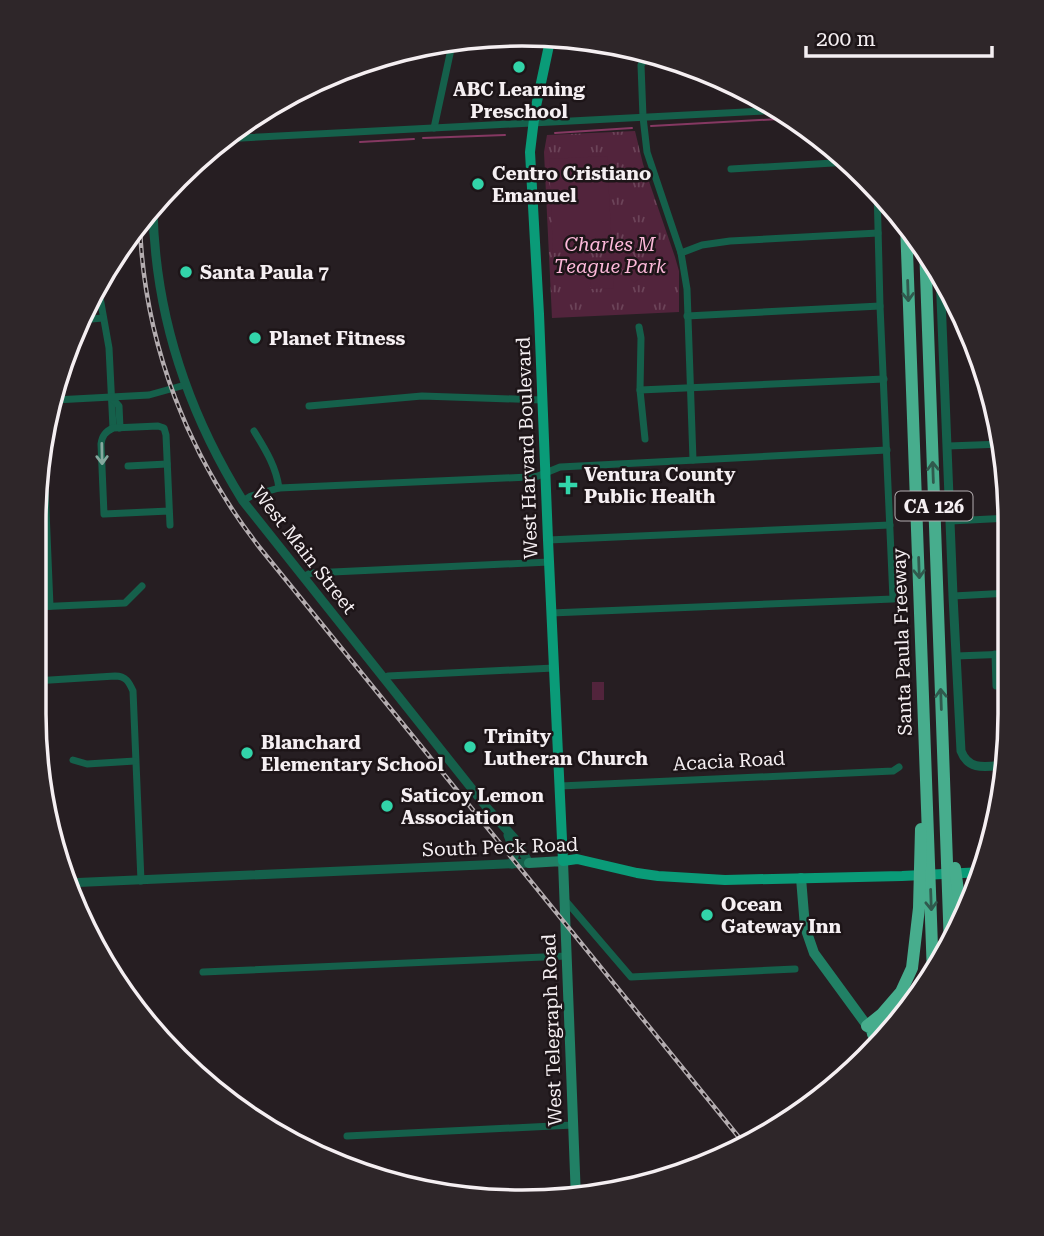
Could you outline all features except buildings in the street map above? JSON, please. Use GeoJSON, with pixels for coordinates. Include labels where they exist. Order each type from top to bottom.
{"type":"FeatureCollection","features":[{"type":"Feature","properties":{"kind":"highway","name":"Santa Paula Freeway"},"geometry":{"type":"LineString","coordinates":[[907,241],[932,956]]}},
{"type":"Feature","properties":{"kind":"highway","name":"Santa Paula Freeway"},"geometry":{"type":"LineString","coordinates":[[926,269],[949,925]]}},
{"type":"Feature","properties":{"kind":"highway"},"geometry":{"type":"LineString","coordinates":[[873,1035],[882,1014],[901,992],[914,958],[919,908],[925,734]]}},
{"type":"Feature","properties":{"kind":"highway"},"geometry":{"type":"LineString","coordinates":[[943,767],[959,903]]}},
{"type":"Feature","properties":{"kind":"main road","name":"West Harvard Boulevard"},"geometry":{"type":"LineString","coordinates":[[549,47],[530,140],[563,861]]}},
{"type":"Feature","properties":{"kind":"main road","name":"South Peck Road"},"geometry":{"type":"LineString","coordinates":[[529,863],[577,859],[666,877],[725,880],[971,873]]}},
{"type":"Feature","properties":{"kind":"main road","name":"West Telegraph Road"},"geometry":{"type":"LineString","coordinates":[[563,861],[576,1187]]}},
{"type":"Feature","properties":{"kind":"main road"},"geometry":{"type":"LineString","coordinates":[[801,878],[805,927],[814,953],[873,1035]]}},
{"type":"Feature","properties":{"kind":"street"},"geometry":{"type":"LineString","coordinates":[[434,128],[451,52]]}},
{"type":"Feature","properties":{"kind":"street"},"geometry":{"type":"LineString","coordinates":[[643,62],[641,65],[643,117],[647,152],[681,253],[687,289],[693,460]]}},
{"type":"Feature","properties":{"kind":"street"},"geometry":{"type":"LineString","coordinates":[[240,138],[763,111]]}},
{"type":"Feature","properties":{"kind":"street"},"geometry":{"type":"LineString","coordinates":[[731,169],[835,163]]}},
{"type":"Feature","properties":{"kind":"street"},"geometry":{"type":"LineString","coordinates":[[551,613],[893,599],[877,205]]}},
{"type":"Feature","properties":{"kind":"street","name":"West Main Street"},"geometry":{"type":"LineString","coordinates":[[154,220],[156,256],[169,333],[205,435],[243,501],[488,809],[515,839],[529,863]]}},
{"type":"Feature","properties":{"kind":"street"},"geometry":{"type":"LineString","coordinates":[[681,253],[712,243],[878,233]]}},
{"type":"Feature","properties":{"kind":"street"},"geometry":{"type":"LineString","coordinates":[[941,296],[962,755],[968,763],[995,765]]}},
{"type":"Feature","properties":{"kind":"street"},"geometry":{"type":"LineString","coordinates":[[100,301],[109,348],[111,397],[119,406],[116,428]]}},
{"type":"Feature","properties":{"kind":"street"},"geometry":{"type":"LineString","coordinates":[[687,316],[880,306]]}},
{"type":"Feature","properties":{"kind":"street"},"geometry":{"type":"LineString","coordinates":[[91,319],[103,318]]}},
{"type":"Feature","properties":{"kind":"street"},"geometry":{"type":"LineString","coordinates":[[639,327],[640,390],[645,439]]}},
{"type":"Feature","properties":{"kind":"street"},"geometry":{"type":"LineString","coordinates":[[640,390],[884,379]]}},
{"type":"Feature","properties":{"kind":"street"},"geometry":{"type":"LineString","coordinates":[[62,400],[149,396],[186,386]]}},
{"type":"Feature","properties":{"kind":"street"},"geometry":{"type":"LineString","coordinates":[[309,406],[422,396],[542,400]]}},
{"type":"Feature","properties":{"kind":"street"},"geometry":{"type":"LineString","coordinates":[[169,511],[104,514],[101,444],[104,434],[116,428],[164,428],[170,525]]}},
{"type":"Feature","properties":{"kind":"street"},"geometry":{"type":"LineString","coordinates":[[254,431],[274,466],[279,488]]}},
{"type":"Feature","properties":{"kind":"street"},"geometry":{"type":"LineString","coordinates":[[948,446],[991,444]]}},
{"type":"Feature","properties":{"kind":"street"},"geometry":{"type":"LineString","coordinates":[[243,501],[258,493],[279,488],[529,477],[560,467],[887,450]]}},
{"type":"Feature","properties":{"kind":"street"},"geometry":{"type":"LineString","coordinates":[[128,466],[167,464]]}},
{"type":"Feature","properties":{"kind":"street"},"geometry":{"type":"LineString","coordinates":[[46,516],[50,606]]}},
{"type":"Feature","properties":{"kind":"street"},"geometry":{"type":"LineString","coordinates":[[950,521],[998,519]]}},
{"type":"Feature","properties":{"kind":"street"},"geometry":{"type":"LineString","coordinates":[[548,540],[890,525]]}},
{"type":"Feature","properties":{"kind":"street"},"geometry":{"type":"LineString","coordinates":[[303,577],[312,573],[549,562]]}},
{"type":"Feature","properties":{"kind":"street"},"geometry":{"type":"LineString","coordinates":[[46,606],[125,603],[142,586]]}},
{"type":"Feature","properties":{"kind":"street"},"geometry":{"type":"LineString","coordinates":[[953,596],[998,594]]}},
{"type":"Feature","properties":{"kind":"street"},"geometry":{"type":"LineString","coordinates":[[956,656],[995,654],[998,686]]}},
{"type":"Feature","properties":{"kind":"street"},"geometry":{"type":"LineString","coordinates":[[383,678],[554,668]]}},
{"type":"Feature","properties":{"kind":"street"},"geometry":{"type":"LineString","coordinates":[[46,680],[115,676],[125,678],[133,691],[141,881]]}},
{"type":"Feature","properties":{"kind":"street"},"geometry":{"type":"LineString","coordinates":[[73,760],[87,764],[135,761]]}},
{"type":"Feature","properties":{"kind":"street","name":"Acacia Road"},"geometry":{"type":"LineString","coordinates":[[560,786],[893,771],[898,767]]}},
{"type":"Feature","properties":{"kind":"street"},"geometry":{"type":"LineString","coordinates":[[503,824],[516,853],[512,864]]}},
{"type":"Feature","properties":{"kind":"street","name":"South Peck Road"},"geometry":{"type":"LineString","coordinates":[[77,883],[529,863]]}},
{"type":"Feature","properties":{"kind":"street"},"geometry":{"type":"LineString","coordinates":[[564,900],[631,977],[795,969]]}},
{"type":"Feature","properties":{"kind":"street"},"geometry":{"type":"LineString","coordinates":[[203,972],[567,956]]}},
{"type":"Feature","properties":{"kind":"street"},"geometry":{"type":"LineString","coordinates":[[347,1136],[573,1125]]}},
{"type":"Feature","properties":{"kind":"green space","name":"Charles M Teague Park"},"geometry":{"type":"Polygon","coordinates":[[[635,131],[643,164],[679,271],[679,312],[552,318],[544,152],[547,135],[635,131]]]}},
{"type":"Feature","properties":{"kind":"green space"},"geometry":{"type":"Polygon","coordinates":[[[607,156],[612,250],[553,253],[549,159],[607,156]]]}},
{"type":"Feature","properties":{"kind":"green space"},"geometry":{"type":"Polygon","coordinates":[[[631,252],[647,273],[634,283],[618,262],[631,252]]]}},
{"type":"Feature","properties":{"kind":"green space"},"geometry":{"type":"Polygon","coordinates":[[[613,258],[614,288],[591,289],[589,259],[613,258]]]}},
{"type":"Feature","properties":{"kind":"green space"},"geometry":{"type":"Polygon","coordinates":[[[580,259],[580,273],[557,274],[556,260],[580,259]]]}},
{"type":"Feature","properties":{"kind":"green space"},"geometry":{"type":"Polygon","coordinates":[[[592,682],[604,682],[604,700],[592,700],[592,682]]]}},
{"type":"Feature","properties":{"kind":"waterway"},"geometry":{"type":"LineString","coordinates":[[651,126],[776,119]]}},
{"type":"Feature","properties":{"kind":"waterway"},"geometry":{"type":"LineString","coordinates":[[555,133],[632,128]]}},
{"type":"Feature","properties":{"kind":"waterway"},"geometry":{"type":"LineString","coordinates":[[423,138],[505,135]]}},
{"type":"Feature","properties":{"kind":"waterway"},"geometry":{"type":"LineString","coordinates":[[360,142],[414,139]]}},
{"type":"Feature","properties":{"kind":"railway"},"geometry":{"type":"LineString","coordinates":[[141,236],[151,314],[161,356],[192,437],[234,513],[739,1138]]}},
{"type":"Feature","properties":{"kind":"place","name":"ABC Learning Preschool"},"geometry":{"type":"Point","coordinates":[519,67]}},
{"type":"Feature","properties":{"kind":"place","name":"Centro Cristiano Emanuel"},"geometry":{"type":"Point","coordinates":[478,184]}},
{"type":"Feature","properties":{"kind":"place","name":"Santa Paula 7"},"geometry":{"type":"Point","coordinates":[186,272]}},
{"type":"Feature","properties":{"kind":"place","name":"Planet Fitness"},"geometry":{"type":"Point","coordinates":[255,338]}},
{"type":"Feature","properties":{"kind":"place","name":"Ventura County Public Health"},"geometry":{"type":"Point","coordinates":[568,485]}},
{"type":"Feature","properties":{"kind":"place","name":"Trinity Lutheran Church"},"geometry":{"type":"Point","coordinates":[470,747]}},
{"type":"Feature","properties":{"kind":"place","name":"Blanchard Elementary School"},"geometry":{"type":"Point","coordinates":[247,753]}},
{"type":"Feature","properties":{"kind":"place","name":"Saticoy Lemon Association"},"geometry":{"type":"Point","coordinates":[387,806]}},
{"type":"Feature","properties":{"kind":"place","name":"Ocean Gateway Inn"},"geometry":{"type":"Point","coordinates":[707,915]}}]}
